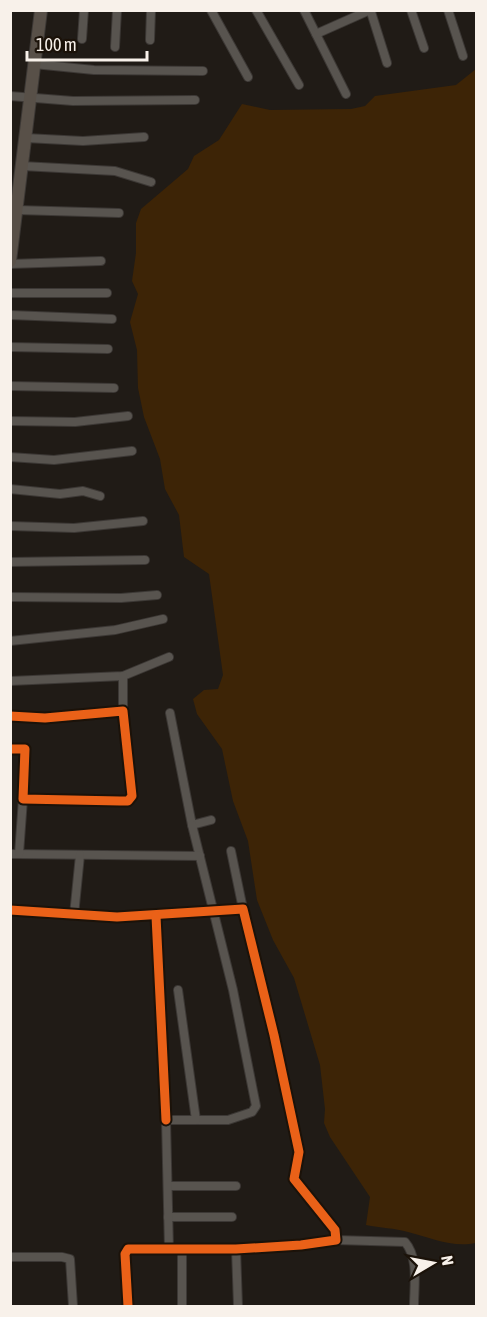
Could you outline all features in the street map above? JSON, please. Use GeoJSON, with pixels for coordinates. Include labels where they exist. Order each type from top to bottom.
{"type":"FeatureCollection","features":[{"type":"Feature","properties":{"kind":"main road"},"geometry":{"type":"LineString","coordinates":[[10,262],[41,10]]}},
{"type":"Feature","properties":{"kind":"street"},"geometry":{"type":"LineString","coordinates":[[82,39],[84,10]]}},
{"type":"Feature","properties":{"kind":"street"},"geometry":{"type":"LineString","coordinates":[[115,47],[117,10]]}},
{"type":"Feature","properties":{"kind":"street"},"geometry":{"type":"LineString","coordinates":[[150,40],[151,10]]}},
{"type":"Feature","properties":{"kind":"street"},"geometry":{"type":"LineString","coordinates":[[211,10],[248,77]]}},
{"type":"Feature","properties":{"kind":"street"},"geometry":{"type":"LineString","coordinates":[[256,10],[299,85]]}},
{"type":"Feature","properties":{"kind":"street"},"geometry":{"type":"LineString","coordinates":[[304,10],[346,94]]}},
{"type":"Feature","properties":{"kind":"street"},"geometry":{"type":"LineString","coordinates":[[346,10],[351,20]]}},
{"type":"Feature","properties":{"kind":"street"},"geometry":{"type":"LineString","coordinates":[[411,10],[424,48]]}},
{"type":"Feature","properties":{"kind":"street"},"geometry":{"type":"LineString","coordinates":[[448,10],[463,56]]}},
{"type":"Feature","properties":{"kind":"street"},"geometry":{"type":"LineString","coordinates":[[316,34],[370,11],[387,63]]}},
{"type":"Feature","properties":{"kind":"street"},"geometry":{"type":"LineString","coordinates":[[34,64],[94,70],[203,71]]}},
{"type":"Feature","properties":{"kind":"street"},"geometry":{"type":"LineString","coordinates":[[10,96],[30,99],[195,100]]}},
{"type":"Feature","properties":{"kind":"street"},"geometry":{"type":"LineString","coordinates":[[26,138],[83,141],[144,137]]}},
{"type":"Feature","properties":{"kind":"street"},"geometry":{"type":"LineString","coordinates":[[22,166],[115,171],[151,182]]}},
{"type":"Feature","properties":{"kind":"street"},"geometry":{"type":"LineString","coordinates":[[16,210],[119,213]]}},
{"type":"Feature","properties":{"kind":"street"},"geometry":{"type":"LineString","coordinates":[[10,262],[101,261]]}},
{"type":"Feature","properties":{"kind":"street"},"geometry":{"type":"LineString","coordinates":[[10,293],[107,293]]}},
{"type":"Feature","properties":{"kind":"street"},"geometry":{"type":"LineString","coordinates":[[10,315],[112,319]]}},
{"type":"Feature","properties":{"kind":"street"},"geometry":{"type":"LineString","coordinates":[[10,347],[108,349]]}},
{"type":"Feature","properties":{"kind":"street"},"geometry":{"type":"LineString","coordinates":[[10,386],[114,388]]}},
{"type":"Feature","properties":{"kind":"street"},"geometry":{"type":"LineString","coordinates":[[10,420],[75,422],[129,416]]}},
{"type":"Feature","properties":{"kind":"street"},"geometry":{"type":"LineString","coordinates":[[10,457],[54,460],[132,451]]}},
{"type":"Feature","properties":{"kind":"street"},"geometry":{"type":"LineString","coordinates":[[10,489],[60,494],[83,491],[100,496]]}},
{"type":"Feature","properties":{"kind":"street"},"geometry":{"type":"LineString","coordinates":[[10,526],[74,528],[143,521]]}},
{"type":"Feature","properties":{"kind":"street"},"geometry":{"type":"LineString","coordinates":[[10,562],[145,560]]}},
{"type":"Feature","properties":{"kind":"street"},"geometry":{"type":"LineString","coordinates":[[10,597],[121,598],[157,595]]}},
{"type":"Feature","properties":{"kind":"street"},"geometry":{"type":"LineString","coordinates":[[10,641],[115,630],[163,619]]}},
{"type":"Feature","properties":{"kind":"street"},"geometry":{"type":"LineString","coordinates":[[10,681],[123,676],[169,657]]}},
{"type":"Feature","properties":{"kind":"street"},"geometry":{"type":"LineString","coordinates":[[24,799],[128,801],[132,796],[123,711],[123,676]]}},
{"type":"Feature","properties":{"kind":"street"},"geometry":{"type":"LineString","coordinates":[[10,716],[45,718],[123,711]]}},
{"type":"Feature","properties":{"kind":"street"},"geometry":{"type":"LineString","coordinates":[[166,1120],[228,1120],[252,1113],[256,1106],[233,990],[192,825],[170,713]]}},
{"type":"Feature","properties":{"kind":"street"},"geometry":{"type":"LineString","coordinates":[[10,749],[25,749],[24,799],[15,854],[200,856]]}},
{"type":"Feature","properties":{"kind":"street"},"geometry":{"type":"LineString","coordinates":[[192,825],[211,820]]}},
{"type":"Feature","properties":{"kind":"street"},"geometry":{"type":"LineString","coordinates":[[231,851],[274,1035],[298,1152],[294,1179],[335,1230],[336,1240]]}},
{"type":"Feature","properties":{"kind":"street"},"geometry":{"type":"LineString","coordinates":[[75,915],[80,855]]}},
{"type":"Feature","properties":{"kind":"street"},"geometry":{"type":"LineString","coordinates":[[10,910],[75,915],[156,916],[243,909]]}},
{"type":"Feature","properties":{"kind":"street"},"geometry":{"type":"LineString","coordinates":[[156,916],[166,1120],[169,1250]]}},
{"type":"Feature","properties":{"kind":"street"},"geometry":{"type":"LineString","coordinates":[[178,990],[196,1120]]}},
{"type":"Feature","properties":{"kind":"street"},"geometry":{"type":"LineString","coordinates":[[168,1186],[236,1186]]}},
{"type":"Feature","properties":{"kind":"street"},"geometry":{"type":"LineString","coordinates":[[168,1217],[232,1217]]}},
{"type":"Feature","properties":{"kind":"street"},"geometry":{"type":"LineString","coordinates":[[128,1306],[125,1254],[128,1249],[236,1249],[312,1244],[336,1240],[405,1242],[411,1248],[414,1263],[414,1306]]}},
{"type":"Feature","properties":{"kind":"street"},"geometry":{"type":"LineString","coordinates":[[236,1249],[238,1306]]}},
{"type":"Feature","properties":{"kind":"street"},"geometry":{"type":"LineString","coordinates":[[182,1250],[182,1306]]}},
{"type":"Feature","properties":{"kind":"street"},"geometry":{"type":"LineString","coordinates":[[10,1257],[70,1259],[73,1306]]}},
{"type":"Feature","properties":{"kind":"shaded area"},"geometry":{"type":"Polygon","coordinates":[[[476,69],[476,1243],[459,1244],[366,1225],[370,1197],[330,1137],[324,1123],[325,1109],[320,1065],[294,978],[273,940],[257,900],[248,841],[233,801],[222,749],[197,714],[193,699],[204,690],[218,689],[223,675],[209,574],[184,557],[179,515],[165,489],[160,459],[144,417],[138,388],[137,350],[130,322],[138,294],[132,281],[136,253],[136,223],[141,209],[188,169],[194,156],[219,140],[242,104],[270,110],[351,109],[365,106],[375,96],[456,85],[476,69]]]}},
{"type":"Feature","properties":{"kind":"cycle path"},"geometry":{"type":"LineString","coordinates":[[10,716],[45,718],[123,711],[132,796],[128,801],[23,799],[25,749],[10,749]]}},
{"type":"Feature","properties":{"kind":"cycle path"},"geometry":{"type":"LineString","coordinates":[[10,910],[117,917],[243,909],[274,1035],[299,1152],[294,1179],[335,1230],[336,1240],[301,1245],[236,1249],[128,1249],[125,1254],[128,1306]]}},
{"type":"Feature","properties":{"kind":"cycle path"},"geometry":{"type":"LineString","coordinates":[[156,916],[166,1120]]}}]}
